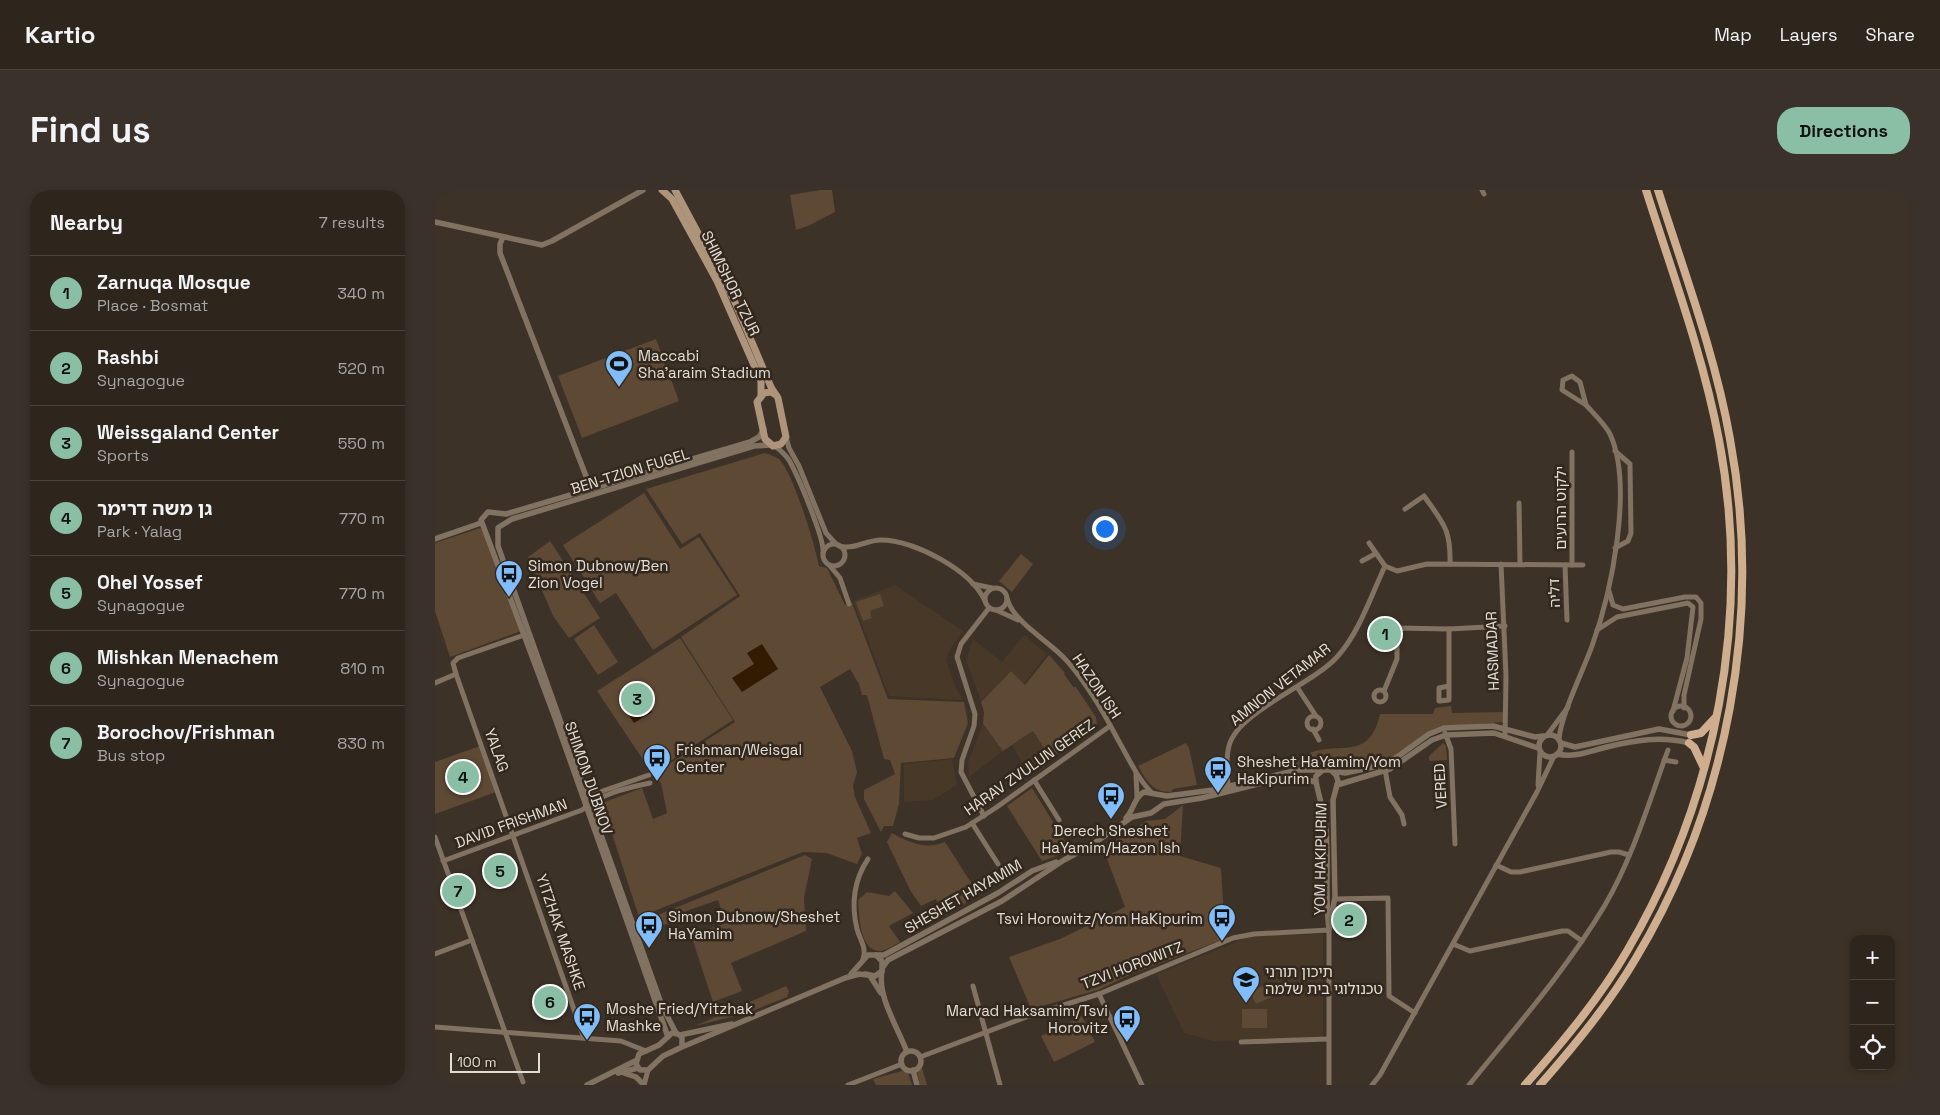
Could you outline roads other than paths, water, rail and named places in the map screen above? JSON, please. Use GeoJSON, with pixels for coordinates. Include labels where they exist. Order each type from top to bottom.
{"type":"FeatureCollection","features":[{"type":"Feature","properties":{"kind":"main road","name":"SHIMSHOR TZUR"},"geometry":{"type":"LineString","coordinates":[[662,190],[675,204],[726,300],[761,381],[761,395],[757,404],[765,439],[773,445]]}},
{"type":"Feature","properties":{"kind":"main road","name":"SHIMSHOR TZUR"},"geometry":{"type":"LineString","coordinates":[[675,190],[734,300],[776,395],[787,437]]}},
{"type":"Feature","properties":{"kind":"main road"},"geometry":{"type":"LineString","coordinates":[[1525,1085],[1588,1009],[1631,945],[1679,846],[1704,768],[1717,716],[1728,646],[1731,592],[1730,522],[1724,468],[1707,385],[1646,190]]}},
{"type":"Feature","properties":{"kind":"main road"},"geometry":{"type":"LineString","coordinates":[[1540,1085],[1573,1047],[1623,979],[1649,936],[1679,874],[1701,817],[1719,758],[1737,665],[1742,612],[1742,550],[1733,457],[1718,382],[1658,190]]}},
{"type":"Feature","properties":{"kind":"main road"},"geometry":{"type":"LineString","coordinates":[[761,395],[771,392],[776,395]]}},
{"type":"Feature","properties":{"kind":"main road"},"geometry":{"type":"LineString","coordinates":[[773,445],[783,443],[787,437]]}},
{"type":"Feature","properties":{"kind":"main road"},"geometry":{"type":"LineString","coordinates":[[1704,768],[1690,739],[1701,733],[1717,716]]}},
{"type":"Feature","properties":{"kind":"street"},"geometry":{"type":"LineString","coordinates":[[435,222],[530,244],[547,244],[636,192],[643,190]]}},
{"type":"Feature","properties":{"kind":"street","name":"BEN-TZION FUGEL"},"geometry":{"type":"LineString","coordinates":[[503,237],[500,244],[501,253],[591,489]]}},
{"type":"Feature","properties":{"kind":"street"},"geometry":{"type":"LineString","coordinates":[[1372,1085],[1380,1075],[1415,1013],[1556,755],[1570,705],[1597,631],[1609,590],[1615,548],[1619,499],[1615,450],[1609,432],[1586,405],[1579,399],[1564,392],[1561,385],[1566,378],[1571,376],[1578,379],[1586,405]]}},
{"type":"Feature","properties":{"kind":"street","name":"BEN-TZION FUGEL"},"geometry":{"type":"LineString","coordinates":[[496,514],[506,514],[750,442],[759,437],[764,429]]}},
{"type":"Feature","properties":{"kind":"street"},"geometry":{"type":"LineString","coordinates":[[787,437],[789,448],[799,466],[826,534],[844,552],[840,578]]}},
{"type":"Feature","properties":{"kind":"street"},"geometry":{"type":"LineString","coordinates":[[773,445],[792,466],[822,541],[824,560],[840,578],[849,604]]}},
{"type":"Feature","properties":{"kind":"street","name":"BEN-TZION FUGEL"},"geometry":{"type":"LineString","coordinates":[[498,528],[505,522],[521,516],[753,446],[773,445]]}},
{"type":"Feature","properties":{"kind":"street"},"geometry":{"type":"LineString","coordinates":[[1615,450],[1628,461],[1631,470],[1631,533],[1628,541],[1615,548]]}},
{"type":"Feature","properties":{"kind":"street","name":"ילקוט הרועים"},"geometry":{"type":"LineString","coordinates":[[1572,452],[1572,565]]}},
{"type":"Feature","properties":{"kind":"street"},"geometry":{"type":"LineString","coordinates":[[1405,509],[1424,496],[1447,529],[1450,544],[1450,564]]}},
{"type":"Feature","properties":{"kind":"street"},"geometry":{"type":"LineString","coordinates":[[1519,503],[1520,564]]}},
{"type":"Feature","properties":{"kind":"street"},"geometry":{"type":"LineString","coordinates":[[485,514],[496,514],[500,520],[498,528],[490,532],[483,526],[485,514]]}},
{"type":"Feature","properties":{"kind":"street"},"geometry":{"type":"LineString","coordinates":[[435,539],[483,526]]}},
{"type":"Feature","properties":{"kind":"street","name":"SHIMON DUBNOV"},"geometry":{"type":"LineString","coordinates":[[483,526],[527,634],[588,802],[668,1037]]}},
{"type":"Feature","properties":{"kind":"street","name":"SHIMON DUBNOV"},"geometry":{"type":"LineString","coordinates":[[498,528],[498,546],[527,634],[662,1006],[683,1041],[682,1047]]}},
{"type":"Feature","properties":{"kind":"street"},"geometry":{"type":"LineString","coordinates":[[823,553],[828,546],[849,547],[879,540],[906,544],[932,555],[969,581],[983,587],[1003,590],[1007,598],[1003,607],[996,610],[989,608],[969,581]]}},
{"type":"Feature","properties":{"kind":"street"},"geometry":{"type":"LineString","coordinates":[[1369,542],[1375,554],[1385,566],[1397,572],[1419,564],[1583,565]]}},
{"type":"Feature","properties":{"kind":"street"},"geometry":{"type":"LineString","coordinates":[[828,564],[835,566],[859,545]]}},
{"type":"Feature","properties":{"kind":"street"},"geometry":{"type":"LineString","coordinates":[[1363,562],[1375,554]]}},
{"type":"Feature","properties":{"kind":"street","name":"HASMADAR"},"geometry":{"type":"LineString","coordinates":[[1501,564],[1505,626],[1505,736]]}},
{"type":"Feature","properties":{"kind":"street","name":"דליה"},"geometry":{"type":"LineString","coordinates":[[1565,565],[1567,620]]}},
{"type":"Feature","properties":{"kind":"street","name":"AMNON VETAMAR"},"geometry":{"type":"LineString","coordinates":[[1228,789],[1228,748],[1237,730],[1335,660],[1351,640],[1385,566]]}},
{"type":"Feature","properties":{"kind":"street"},"geometry":{"type":"LineString","coordinates":[[985,601],[986,594],[993,588]]}},
{"type":"Feature","properties":{"kind":"street"},"geometry":{"type":"LineString","coordinates":[[1597,631],[1617,617],[1688,603],[1693,607],[1687,658],[1672,721],[1676,725],[1683,726],[1688,723],[1690,716],[1684,708],[1684,695],[1701,619],[1701,604],[1696,598],[1685,597],[1623,609],[1613,605],[1609,590]]}},
{"type":"Feature","properties":{"kind":"street","name":"HAZON ISH"},"geometry":{"type":"LineString","coordinates":[[1007,598],[1015,614],[1066,660],[1087,688],[1133,767],[1153,794]]}},
{"type":"Feature","properties":{"kind":"street"},"geometry":{"type":"LineString","coordinates":[[984,816],[961,772],[961,760],[974,726],[975,714],[958,665],[957,655],[961,644],[989,608]]}},
{"type":"Feature","properties":{"kind":"street","name":"HAZON ISH"},"geometry":{"type":"LineString","coordinates":[[996,610],[1010,615],[1030,628]]}},
{"type":"Feature","properties":{"kind":"street"},"geometry":{"type":"LineString","coordinates":[[1384,691],[1397,659],[1397,628],[1449,630],[1505,626]]}},
{"type":"Feature","properties":{"kind":"street"},"geometry":{"type":"LineString","coordinates":[[1449,630],[1449,686]]}},
{"type":"Feature","properties":{"kind":"street"},"geometry":{"type":"LineString","coordinates":[[435,683],[456,674],[453,663],[458,658],[527,634]]}},
{"type":"Feature","properties":{"kind":"street","name":"YALAG"},"geometry":{"type":"LineString","coordinates":[[456,674],[514,834]]}},
{"type":"Feature","properties":{"kind":"street"},"geometry":{"type":"LineString","coordinates":[[1297,687],[1320,719],[1321,725],[1317,729],[1313,729]]}},
{"type":"Feature","properties":{"kind":"street"},"geometry":{"type":"LineString","coordinates":[[1537,792],[1540,771],[1539,742],[1570,705]]}},
{"type":"Feature","properties":{"kind":"street"},"geometry":{"type":"LineString","coordinates":[[1673,711],[1679,707],[1684,708]]}},
{"type":"Feature","properties":{"kind":"street"},"geometry":{"type":"LineString","coordinates":[[1316,716],[1311,716],[1307,721],[1309,727],[1313,729],[1319,740]]}},
{"type":"Feature","properties":{"kind":"street"},"geometry":{"type":"LineString","coordinates":[[1315,782],[1297,777],[1228,789],[1167,796],[1144,792],[1136,800],[1138,810],[1146,814],[1164,804],[1228,789],[1285,772],[1324,769],[1345,773],[1384,764],[1429,734],[1441,729],[1479,725],[1506,728],[1535,737],[1553,735],[1560,741],[1575,748],[1659,730],[1690,739]]}},
{"type":"Feature","properties":{"kind":"street","name":"HARAV ZVULUN GEREZ"},"geometry":{"type":"LineString","coordinates":[[905,834],[919,838],[940,837],[972,823],[1110,726]]}},
{"type":"Feature","properties":{"kind":"street","name":"VERED"},"geometry":{"type":"LineString","coordinates":[[1441,729],[1446,735],[1451,749],[1455,844]]}},
{"type":"Feature","properties":{"kind":"street"},"geometry":{"type":"LineString","coordinates":[[1324,769],[1316,776],[1315,782],[1319,789],[1327,792],[1336,786],[1386,771],[1401,763],[1432,740],[1446,735],[1483,732],[1505,736],[1539,750],[1545,756],[1580,755],[1651,739],[1690,739]]}},
{"type":"Feature","properties":{"kind":"street"},"geometry":{"type":"LineString","coordinates":[[1469,1085],[1582,941],[1606,903],[1629,855],[1668,750]]}},
{"type":"Feature","properties":{"kind":"street"},"geometry":{"type":"LineString","coordinates":[[1665,760],[1676,762]]}},
{"type":"Feature","properties":{"kind":"street"},"geometry":{"type":"LineString","coordinates":[[1384,764],[1390,797],[1402,815],[1404,824]]}},
{"type":"Feature","properties":{"kind":"street","name":"HAZON ISH"},"geometry":{"type":"LineString","coordinates":[[1133,767],[1137,782],[1136,800]]}},
{"type":"Feature","properties":{"kind":"street"},"geometry":{"type":"LineString","coordinates":[[1331,770],[1336,775],[1336,786]]}},
{"type":"Feature","properties":{"kind":"street","name":"DAVID FRISHMAN"},"geometry":{"type":"LineString","coordinates":[[443,861],[582,810],[588,802],[649,775]]}},
{"type":"Feature","properties":{"kind":"street"},"geometry":{"type":"LineString","coordinates":[[1034,780],[1059,820]]}},
{"type":"Feature","properties":{"kind":"street","name":"DAVID FRISHMAN"},"geometry":{"type":"LineString","coordinates":[[588,802],[650,783]]}},
{"type":"Feature","properties":{"kind":"street","name":"YOM HAKIPURIM"},"geometry":{"type":"LineString","coordinates":[[1329,930],[1335,899],[1333,800],[1336,786]]}},
{"type":"Feature","properties":{"kind":"street","name":"YOM HAKIPURIM"},"geometry":{"type":"LineString","coordinates":[[1319,789],[1327,836],[1329,1085]]}},
{"type":"Feature","properties":{"kind":"street"},"geometry":{"type":"LineString","coordinates":[[1153,794],[1157,802],[1156,808]]}},
{"type":"Feature","properties":{"kind":"street","name":"SHESHET HAYAMIM"},"geometry":{"type":"LineString","coordinates":[[1124,821],[1136,800]]}},
{"type":"Feature","properties":{"kind":"street","name":"SHESHET HAYAMIM"},"geometry":{"type":"LineString","coordinates":[[882,969],[889,960],[1002,901],[1064,860],[1090,846],[1124,821],[1146,814]]}},
{"type":"Feature","properties":{"kind":"street"},"geometry":{"type":"LineString","coordinates":[[972,823],[998,864]]}},
{"type":"Feature","properties":{"kind":"street","name":"YITZHAK MASHKE"},"geometry":{"type":"LineString","coordinates":[[514,834],[584,1038]]}},
{"type":"Feature","properties":{"kind":"street"},"geometry":{"type":"LineString","coordinates":[[435,838],[523,1082]]}},
{"type":"Feature","properties":{"kind":"street"},"geometry":{"type":"LineString","coordinates":[[1496,866],[1515,873],[1611,852],[1629,855]]}},
{"type":"Feature","properties":{"kind":"street"},"geometry":{"type":"LineString","coordinates":[[868,859],[858,880],[854,896],[856,924],[865,953],[862,961],[862,970],[868,975],[886,1001]]}},
{"type":"Feature","properties":{"kind":"street","name":"SHESHET HAYAMIM"},"geometry":{"type":"LineString","coordinates":[[875,955],[884,955],[1003,890],[1032,871],[1064,860]]}},
{"type":"Feature","properties":{"kind":"street"},"geometry":{"type":"LineString","coordinates":[[1335,899],[1388,898],[1389,996],[1415,1013]]}},
{"type":"Feature","properties":{"kind":"street","name":"TZVI HOROWITZ"},"geometry":{"type":"LineString","coordinates":[[920,1057],[986,1032],[1099,994],[1233,938],[1254,934],[1329,930]]}},
{"type":"Feature","properties":{"kind":"street"},"geometry":{"type":"LineString","coordinates":[[1453,944],[1461,949],[1470,951],[1563,930],[1568,931],[1582,941]]}},
{"type":"Feature","properties":{"kind":"street"},"geometry":{"type":"LineString","coordinates":[[435,954],[472,940]]}},
{"type":"Feature","properties":{"kind":"street"},"geometry":{"type":"LineString","coordinates":[[863,943],[882,961],[881,983],[886,1001],[907,1052]]}},
{"type":"Feature","properties":{"kind":"street"},"geometry":{"type":"LineString","coordinates":[[845,978],[868,955],[875,955]]}},
{"type":"Feature","properties":{"kind":"street"},"geometry":{"type":"LineString","coordinates":[[644,1085],[648,1070],[663,1056],[845,978],[859,974],[877,975],[882,969]]}},
{"type":"Feature","properties":{"kind":"street"},"geometry":{"type":"LineString","coordinates":[[973,986],[1000,1085]]}},
{"type":"Feature","properties":{"kind":"street"},"geometry":{"type":"LineString","coordinates":[[1099,994],[1142,1085]]}},
{"type":"Feature","properties":{"kind":"street"},"geometry":{"type":"LineString","coordinates":[[599,1080],[659,1045],[672,1033],[678,1034],[741,1022]]}},
{"type":"Feature","properties":{"kind":"street"},"geometry":{"type":"LineString","coordinates":[[435,1027],[621,1041],[646,1051]]}},
{"type":"Feature","properties":{"kind":"street"},"geometry":{"type":"LineString","coordinates":[[1241,1042],[1328,1039]]}},
{"type":"Feature","properties":{"kind":"street"},"geometry":{"type":"LineString","coordinates":[[630,1044],[644,1085]]}},
{"type":"Feature","properties":{"kind":"street"},"geometry":{"type":"LineString","coordinates":[[907,1052],[916,1053],[920,1057],[919,1067],[907,1070],[902,1064],[901,1058],[907,1052]]}},
{"type":"Feature","properties":{"kind":"street"},"geometry":{"type":"LineString","coordinates":[[848,1085],[902,1064]]}},
{"type":"Feature","properties":{"kind":"street"},"geometry":{"type":"LineString","coordinates":[[587,1085],[619,1073],[639,1069],[648,1070]]}},
{"type":"Feature","properties":{"kind":"street"},"geometry":{"type":"LineString","coordinates":[[913,1070],[917,1085]]}},
{"type":"Feature","properties":{"kind":"street"},"geometry":{"type":"LineString","coordinates":[[619,1073],[630,1074],[644,1085]]}},
{"type":"Feature","properties":{"kind":"street"},"geometry":{"type":"LineString","coordinates":[[1378,1085],[1380,1075]]}},
{"type":"Feature","properties":{"kind":"street"},"geometry":{"type":"LineString","coordinates":[[435,1077],[438,1085]]}},
{"type":"Feature","properties":{"kind":"place","name":"Maccabi Sha'araim Stadium"},"geometry":{"type":"Point","coordinates":[619,388]}},
{"type":"Feature","properties":{"kind":"place","name":"Simon Dubnow/Ben Zion Vogel"},"geometry":{"type":"Point","coordinates":[509,598]}},
{"type":"Feature","properties":{"kind":"place","name":"Zarnuqa Mosque"},"geometry":{"type":"Point","coordinates":[1385,634]}},
{"type":"Feature","properties":{"kind":"place","name":"Weissgaland Center"},"geometry":{"type":"Point","coordinates":[637,699]}},
{"type":"Feature","properties":{"kind":"place","name":"גן משה דרימר"},"geometry":{"type":"Point","coordinates":[463,777]}},
{"type":"Feature","properties":{"kind":"place","name":"Frishman/Weisgal Center"},"geometry":{"type":"Point","coordinates":[657,782]}},
{"type":"Feature","properties":{"kind":"place","name":"Sheshet HaYamim/Yom HaKipurim"},"geometry":{"type":"Point","coordinates":[1218,794]}},
{"type":"Feature","properties":{"kind":"place","name":"Derech Sheshet HaYamim/Hazon Ish"},"geometry":{"type":"Point","coordinates":[1111,820]}},
{"type":"Feature","properties":{"kind":"place","name":"Ohel Yossef"},"geometry":{"type":"Point","coordinates":[500,871]}},
{"type":"Feature","properties":{"kind":"place","name":"Borochov/Frishman"},"geometry":{"type":"Point","coordinates":[458,891]}},
{"type":"Feature","properties":{"kind":"place","name":"Rashbi"},"geometry":{"type":"Point","coordinates":[1349,920]}},
{"type":"Feature","properties":{"kind":"place","name":"Tsvi Horowitz/Yom HaKipurim"},"geometry":{"type":"Point","coordinates":[1222,942]}},
{"type":"Feature","properties":{"kind":"place","name":"Simon Dubnow/Sheshet HaYamim"},"geometry":{"type":"Point","coordinates":[649,949]}},
{"type":"Feature","properties":{"kind":"place","name":"Mishkan Menachem"},"geometry":{"type":"Point","coordinates":[550,1002]}},
{"type":"Feature","properties":{"kind":"place","name":"תיכון תורני טכנולוגי בית שלמה"},"geometry":{"type":"Point","coordinates":[1246,1004]}},
{"type":"Feature","properties":{"kind":"place","name":"Moshe Fried/Yitzhak Mashke"},"geometry":{"type":"Point","coordinates":[587,1041]}},
{"type":"Feature","properties":{"kind":"place","name":"Marvad Haksamim/Tsvi Horovitz"},"geometry":{"type":"Point","coordinates":[1127,1043]}}]}
